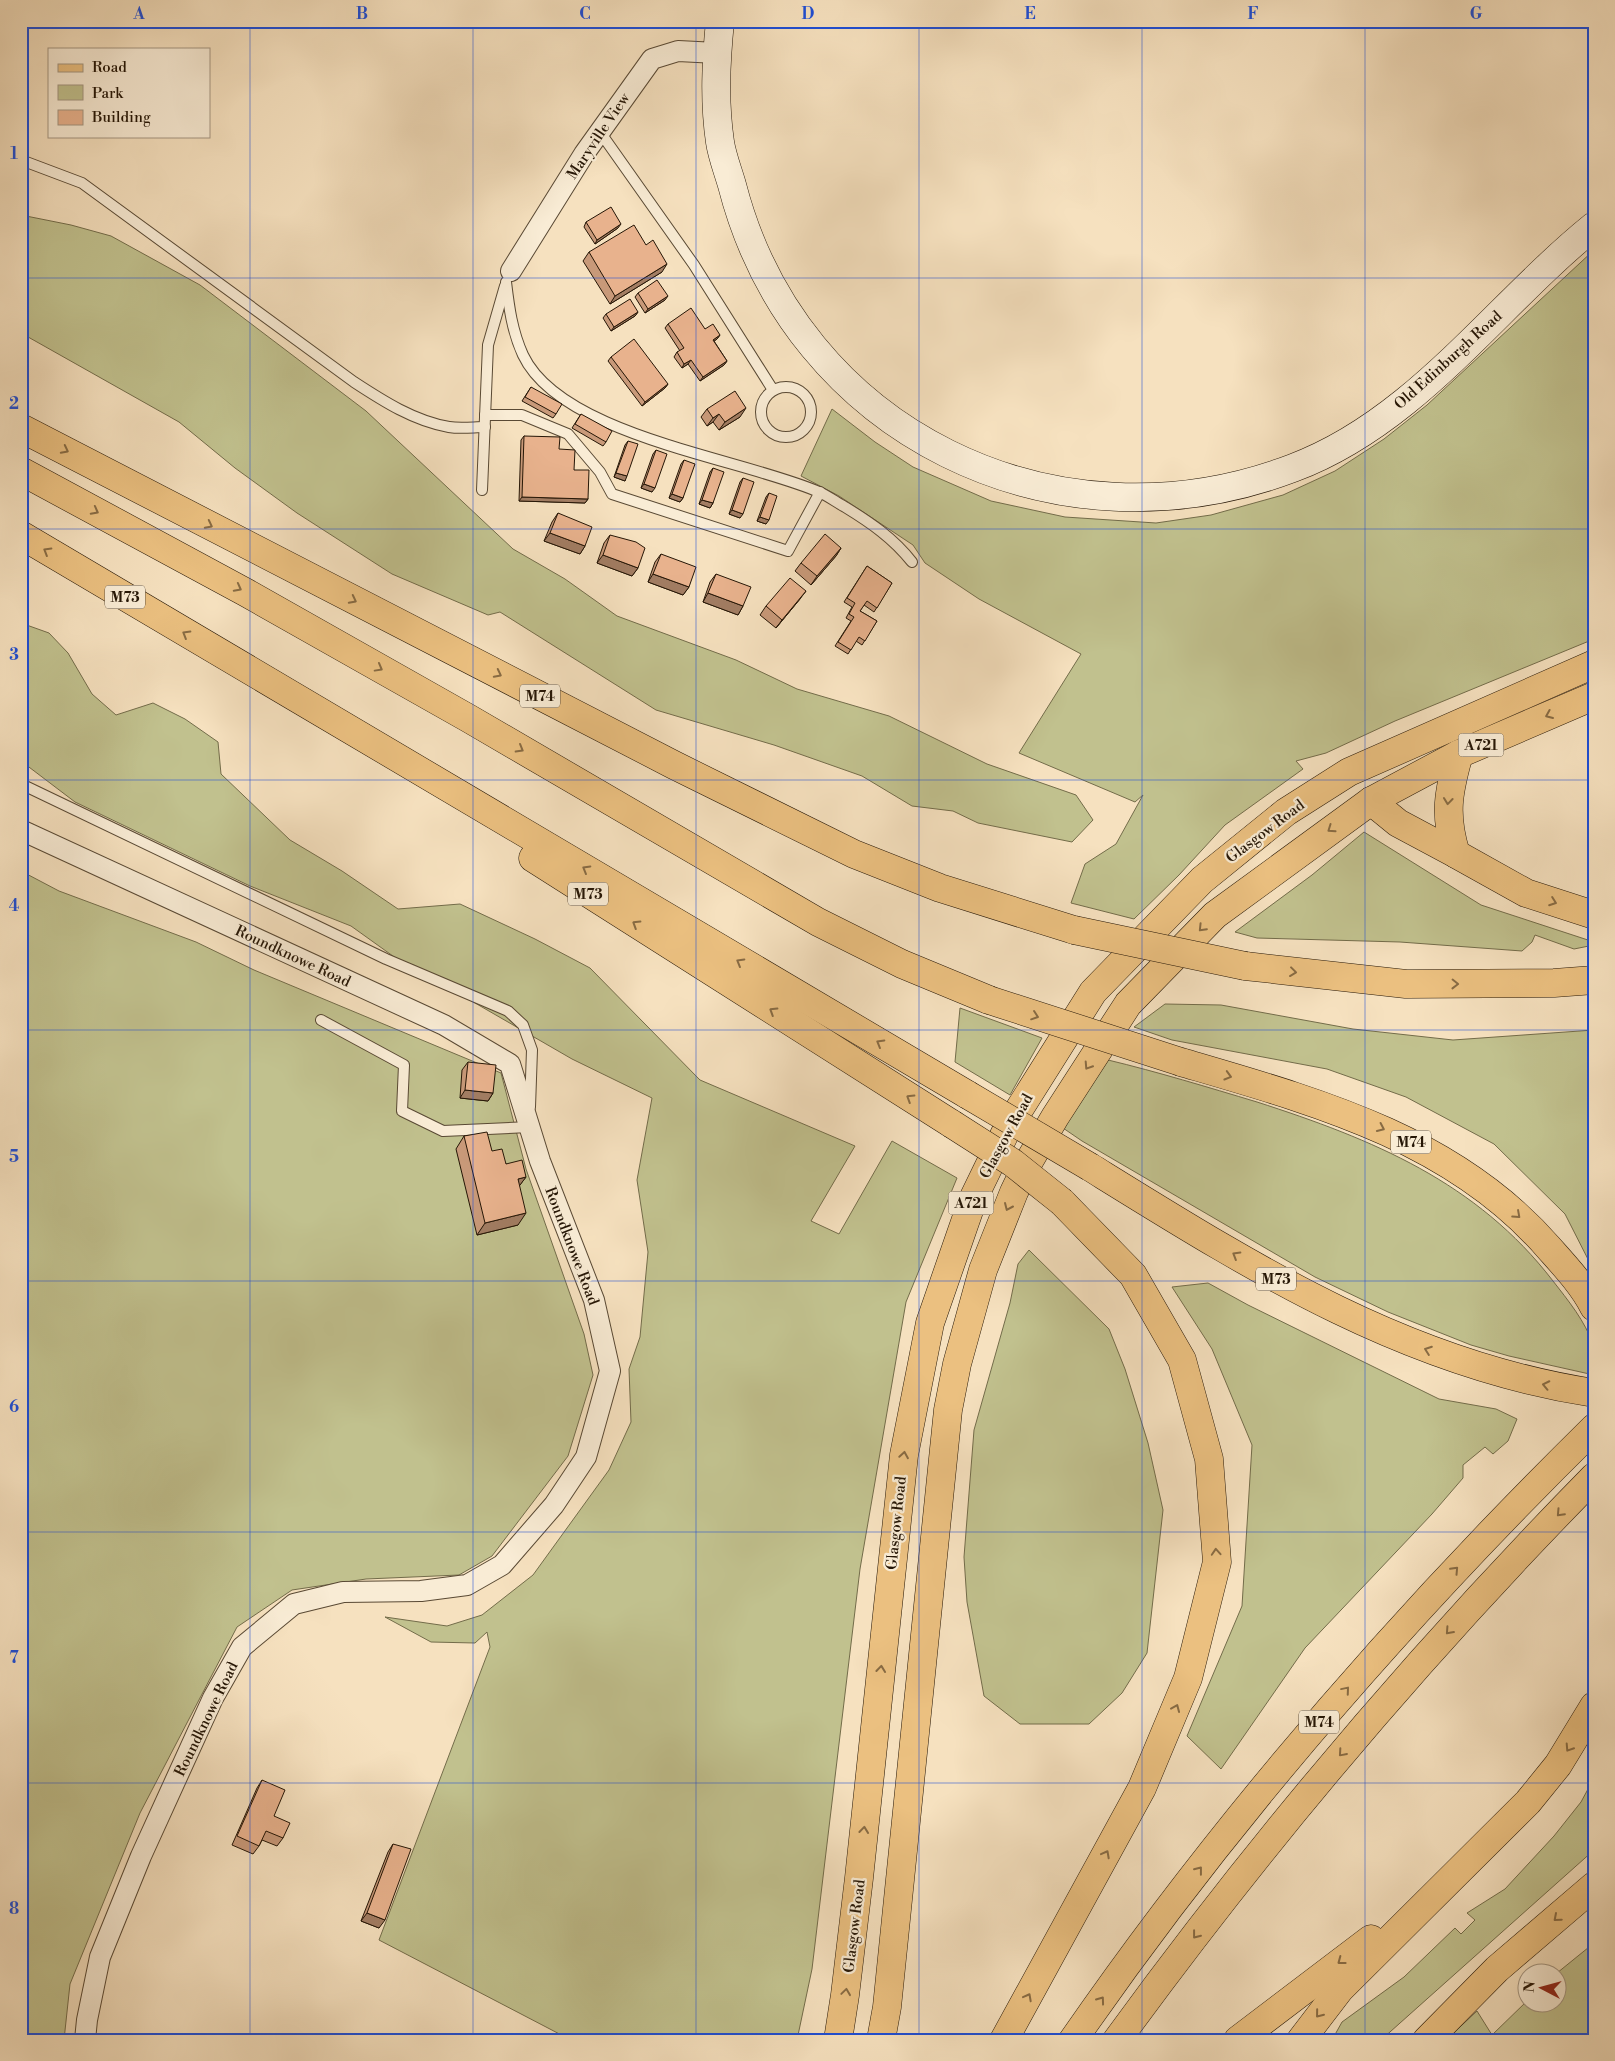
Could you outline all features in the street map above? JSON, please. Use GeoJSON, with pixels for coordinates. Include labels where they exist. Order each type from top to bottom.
{"type":"FeatureCollection","features":[{"type":"Feature","properties":{"kind":"main road","name":"Old Edinburgh Road"},"geometry":{"type":"LineString","coordinates":[[720,21],[716,89],[721,145],[748,237],[766,276],[786,310],[812,345],[855,390],[877,410],[903,429],[959,460],[994,473],[1046,488],[1105,497],[1160,498],[1192,495],[1263,479],[1320,456],[1355,436],[1391,411],[1435,375],[1528,285],[1594,226]]}},
{"type":"Feature","properties":{"kind":"main road","name":"M74"},"geometry":{"type":"LineString","coordinates":[[21,428],[674,765],[854,854],[940,888],[1074,930],[1245,966],[1406,984],[1554,983],[1594,980]]}},
{"type":"Feature","properties":{"kind":"main road","name":"M74"},"geometry":{"type":"LineString","coordinates":[[21,471],[245,592],[468,718],[818,922],[902,964],[989,1000],[1181,1062],[1274,1089],[1369,1122],[1442,1160],[1487,1189],[1537,1234],[1563,1263],[1593,1305]]}},
{"type":"Feature","properties":{"kind":"main road","name":"M73"},"geometry":{"type":"LineString","coordinates":[[21,535],[1090,1167],[1277,1280],[1340,1313],[1407,1342],[1474,1366],[1524,1380],[1594,1393]]}},
{"type":"Feature","properties":{"kind":"main road","name":"M73"},"geometry":{"type":"LineString","coordinates":[[228,659],[586,892],[1013,1163],[1062,1202],[1133,1275],[1182,1360],[1209,1459],[1216,1562],[1188,1678],[1142,1788],[1004,2040]]}},
{"type":"Feature","properties":{"kind":"main road","name":"Glasgow Road"},"geometry":{"type":"LineString","coordinates":[[838,2040],[846,1995],[904,1455],[930,1323],[973,1199],[1008,1126],[1094,992],[1202,880],[1286,812],[1349,772],[1594,664]]}},
{"type":"Feature","properties":{"kind":"main road","name":"A721"},"geometry":{"type":"LineString","coordinates":[[881,2040],[887,2007],[948,1410],[969,1315],[983,1270],[1003,1219],[1033,1155],[1128,1004],[1215,915],[1371,801],[1459,754],[1594,696]]}},
{"type":"Feature","properties":{"kind":"main road"},"geometry":{"type":"LineString","coordinates":[[1456,854],[1450,834],[1447,806],[1459,754]]}},
{"type":"Feature","properties":{"kind":"main road"},"geometry":{"type":"LineString","coordinates":[[1202,880],[1344,789],[1354,788],[1398,822],[1526,893],[1594,915]]}},
{"type":"Feature","properties":{"kind":"main road","name":"M74"},"geometry":{"type":"LineString","coordinates":[[1073,2040],[1185,1888],[1278,1770],[1372,1659],[1517,1504],[1594,1428]]}},
{"type":"Feature","properties":{"kind":"main road","name":"M74"},"geometry":{"type":"LineString","coordinates":[[1116,2040],[1308,1792],[1451,1629],[1594,1477]]}},
{"type":"Feature","properties":{"kind":"main road"},"geometry":{"type":"LineString","coordinates":[[1301,2040],[1340,1989],[1528,1802],[1576,1737],[1594,1706]]}},
{"type":"Feature","properties":{"kind":"main road"},"geometry":{"type":"LineString","coordinates":[[1238,2040],[1361,1947],[1474,1854]]}},
{"type":"Feature","properties":{"kind":"main road"},"geometry":{"type":"LineString","coordinates":[[1427,2040],[1497,1969],[1594,1886]]}},
{"type":"Feature","properties":{"kind":"street","name":"Maryville View"},"geometry":{"type":"LineString","coordinates":[[508,276],[600,132],[652,58],[678,50],[717,53]]}},
{"type":"Feature","properties":{"kind":"street","name":"Roundknowe Road"},"geometry":{"type":"LineString","coordinates":[[21,830],[444,1025],[510,1064],[540,1161],[594,1300],[610,1371],[586,1457],[554,1505],[502,1565],[467,1585],[420,1591],[343,1592],[294,1604],[242,1647],[213,1698],[141,1856],[100,1957],[87,2020],[86,2040]]}},
{"type":"Feature","properties":{"kind":"lane"},"geometry":{"type":"LineString","coordinates":[[600,132],[694,265],[774,390]]}},
{"type":"Feature","properties":{"kind":"lane"},"geometry":{"type":"LineString","coordinates":[[21,160],[82,183],[354,382],[390,405],[418,418],[450,427],[485,427]]}},
{"type":"Feature","properties":{"kind":"lane"},"geometry":{"type":"LineString","coordinates":[[482,490],[488,345],[508,276]]}},
{"type":"Feature","properties":{"kind":"lane"},"geometry":{"type":"LineString","coordinates":[[508,276],[511,322],[524,356],[546,386],[576,407],[611,426],[820,492],[881,529],[912,562]]}},
{"type":"Feature","properties":{"kind":"lane"},"geometry":{"type":"LineString","coordinates":[[786,387],[794,389],[806,397],[810,405],[810,419],[799,433],[791,437],[777,436],[764,425],[761,408],[767,396],[774,390],[786,387]]}},
{"type":"Feature","properties":{"kind":"lane"},"geometry":{"type":"LineString","coordinates":[[486,415],[522,414],[568,434],[600,472],[612,494],[788,551],[820,492]]}},
{"type":"Feature","properties":{"kind":"lane"},"geometry":{"type":"LineString","coordinates":[[21,784],[386,959],[508,1011],[523,1025],[532,1050],[529,1127],[443,1131],[402,1111],[404,1065],[321,1020]]}},
{"type":"Feature","properties":{"kind":"green space"},"geometry":{"type":"Polygon","coordinates":[[[21,215],[71,225],[111,236],[200,285],[366,411],[513,549],[565,579],[617,616],[736,660],[797,689],[889,716],[987,764],[1076,795],[1093,820],[1072,842],[978,823],[953,811],[912,806],[862,776],[774,745],[656,710],[500,612],[488,615],[392,574],[297,513],[235,468],[179,422],[21,333],[21,215]]]}},
{"type":"Feature","properties":{"kind":"green space"},"geometry":{"type":"Polygon","coordinates":[[[1594,250],[1594,639],[1395,721],[1326,753],[1296,761],[1303,769],[1225,825],[1179,875],[1134,919],[1071,903],[1085,864],[1116,844],[1143,795],[1135,802],[1019,753],[1081,654],[979,599],[925,563],[913,545],[839,496],[801,476],[832,409],[875,442],[913,467],[991,501],[1065,517],[1156,523],[1211,515],[1283,495],[1335,471],[1384,439],[1427,405],[1594,250]]]}},
{"type":"Feature","properties":{"kind":"green space"},"geometry":{"type":"Polygon","coordinates":[[[21,623],[49,633],[68,653],[92,694],[116,715],[153,703],[185,719],[218,742],[221,774],[290,840],[342,871],[398,909],[460,904],[535,939],[590,968],[700,1080],[855,1146],[811,1221],[839,1234],[892,1141],[957,1178],[906,1302],[860,1569],[812,1969],[797,2040],[571,2040],[379,1940],[490,1647],[487,1632],[475,1643],[431,1642],[385,1617],[447,1626],[482,1615],[533,1575],[609,1470],[631,1422],[629,1369],[640,1337],[648,1252],[637,1180],[652,1098],[572,1059],[456,992],[425,979],[351,926],[250,886],[75,802],[21,761],[21,623]]]}},
{"type":"Feature","properties":{"kind":"green space"},"geometry":{"type":"Polygon","coordinates":[[[1364,832],[1481,905],[1594,942],[1594,945],[1574,949],[1535,935],[1532,942],[1522,951],[1400,942],[1257,938],[1235,932],[1312,875],[1364,832]]]}},
{"type":"Feature","properties":{"kind":"green space"},"geometry":{"type":"Polygon","coordinates":[[[21,871],[59,891],[196,942],[254,970],[501,1073],[526,1169],[584,1334],[593,1375],[568,1456],[492,1556],[459,1575],[366,1579],[292,1590],[237,1627],[140,1813],[70,1984],[64,2040],[21,2040],[21,871]]]}},
{"type":"Feature","properties":{"kind":"green space"},"geometry":{"type":"Polygon","coordinates":[[[1165,1004],[1221,1005],[1353,1029],[1453,1040],[1594,1030],[1594,1271],[1565,1214],[1494,1144],[1406,1097],[1327,1069],[1172,1040],[1134,1027],[1165,1004]]]}},
{"type":"Feature","properties":{"kind":"green space"},"geometry":{"type":"Polygon","coordinates":[[[960,1008],[1042,1038],[1010,1095],[955,1062],[960,1008]]]}},
{"type":"Feature","properties":{"kind":"green space"},"geometry":{"type":"Polygon","coordinates":[[[1108,1060],[1300,1116],[1381,1149],[1420,1168],[1456,1191],[1491,1216],[1523,1246],[1570,1303],[1586,1328],[1593,1345],[1594,1375],[1509,1356],[1471,1345],[1388,1312],[1315,1277],[1082,1141],[1063,1128],[1108,1060]]]}},
{"type":"Feature","properties":{"kind":"green space"},"geometry":{"type":"Polygon","coordinates":[[[1029,1250],[1109,1329],[1125,1369],[1148,1443],[1163,1510],[1147,1653],[1122,1693],[1089,1724],[1020,1724],[984,1696],[967,1602],[964,1557],[974,1430],[1010,1303],[1018,1264],[1029,1250]]]}},
{"type":"Feature","properties":{"kind":"green space"},"geometry":{"type":"Polygon","coordinates":[[[1208,1283],[1248,1305],[1439,1399],[1496,1409],[1517,1419],[1508,1441],[1493,1454],[1485,1447],[1463,1465],[1463,1478],[1432,1514],[1305,1648],[1221,1769],[1187,1736],[1242,1606],[1252,1445],[1212,1349],[1172,1287],[1208,1283]]]}},
{"type":"Feature","properties":{"kind":"green space"},"geometry":{"type":"Polygon","coordinates":[[[1594,1778],[1594,1850],[1381,2040],[1332,2040],[1342,2022],[1404,1977],[1455,1928],[1461,1934],[1475,1920],[1467,1913],[1505,1889],[1554,1836],[1581,1802],[1594,1778]]]}},
{"type":"Feature","properties":{"kind":"green space"},"geometry":{"type":"Polygon","coordinates":[[[1594,1943],[1594,2040],[1446,2040],[1477,2011],[1492,2035],[1518,2010],[1518,2014],[1568,2014],[1568,1964],[1594,1943]]]}},
{"type":"Feature","properties":{"kind":"building"},"geometry":{"type":"Polygon","coordinates":[[[611,207],[621,224],[597,240],[586,222],[611,207]]]}},
{"type":"Feature","properties":{"kind":"building"},"geometry":{"type":"Polygon","coordinates":[[[634,225],[646,245],[653,240],[667,264],[615,296],[589,252],[634,225]]]}},
{"type":"Feature","properties":{"kind":"building"},"geometry":{"type":"Polygon","coordinates":[[[657,280],[668,296],[648,309],[638,293],[657,280]]]}},
{"type":"Feature","properties":{"kind":"building"},"geometry":{"type":"Polygon","coordinates":[[[630,299],[638,312],[614,327],[606,314],[630,299]]]}},
{"type":"Feature","properties":{"kind":"building"},"geometry":{"type":"Polygon","coordinates":[[[691,308],[705,329],[713,324],[720,335],[713,340],[727,361],[703,377],[691,360],[684,364],[677,352],[684,348],[668,324],[691,308]]]}},
{"type":"Feature","properties":{"kind":"building"},"geometry":{"type":"Polygon","coordinates":[[[634,339],[668,384],[645,402],[611,357],[634,339]]]}},
{"type":"Feature","properties":{"kind":"building"},"geometry":{"type":"Polygon","coordinates":[[[531,387],[562,404],[556,414],[525,397],[531,387]]]}},
{"type":"Feature","properties":{"kind":"building"},"geometry":{"type":"Polygon","coordinates":[[[735,391],[746,408],[725,422],[719,414],[713,418],[707,409],[735,391]]]}},
{"type":"Feature","properties":{"kind":"building"},"geometry":{"type":"Polygon","coordinates":[[[581,414],[612,431],[606,442],[575,424],[581,414]]]}},
{"type":"Feature","properties":{"kind":"building"},"geometry":{"type":"Polygon","coordinates":[[[524,436],[560,437],[559,449],[575,450],[574,470],[589,470],[588,499],[522,497],[524,436]]]}},
{"type":"Feature","properties":{"kind":"building"},"geometry":{"type":"Polygon","coordinates":[[[628,441],[638,444],[627,476],[616,473],[628,441]]]}},
{"type":"Feature","properties":{"kind":"building"},"geometry":{"type":"Polygon","coordinates":[[[656,450],[667,454],[655,488],[644,484],[656,450]]]}},
{"type":"Feature","properties":{"kind":"building"},"geometry":{"type":"Polygon","coordinates":[[[684,460],[695,464],[683,498],[672,494],[684,460]]]}},
{"type":"Feature","properties":{"kind":"building"},"geometry":{"type":"Polygon","coordinates":[[[713,468],[724,472],[713,503],[702,500],[713,468]]]}},
{"type":"Feature","properties":{"kind":"building"},"geometry":{"type":"Polygon","coordinates":[[[743,478],[754,482],[743,514],[732,510],[743,478]]]}},
{"type":"Feature","properties":{"kind":"building"},"geometry":{"type":"Polygon","coordinates":[[[769,493],[777,496],[769,520],[760,517],[769,493]]]}},
{"type":"Feature","properties":{"kind":"building"},"geometry":{"type":"Polygon","coordinates":[[[558,513],[592,527],[585,546],[550,533],[558,513]]]}},
{"type":"Feature","properties":{"kind":"building"},"geometry":{"type":"Polygon","coordinates":[[[825,534],[841,548],[817,576],[801,563],[825,534]]]}},
{"type":"Feature","properties":{"kind":"building"},"geometry":{"type":"Polygon","coordinates":[[[610,535],[636,542],[645,548],[638,568],[603,555],[610,535]]]}},
{"type":"Feature","properties":{"kind":"building"},"geometry":{"type":"Polygon","coordinates":[[[661,554],[696,567],[689,587],[653,574],[661,554]]]}},
{"type":"Feature","properties":{"kind":"building"},"geometry":{"type":"Polygon","coordinates":[[[867,566],[892,583],[877,608],[867,601],[860,611],[877,621],[865,641],[859,637],[851,650],[838,642],[854,617],[849,614],[855,603],[847,598],[867,566]]]}},
{"type":"Feature","properties":{"kind":"building"},"geometry":{"type":"Polygon","coordinates":[[[716,574],[751,587],[743,606],[708,593],[716,574]]]}},
{"type":"Feature","properties":{"kind":"building"},"geometry":{"type":"Polygon","coordinates":[[[790,578],[806,591],[782,620],[766,606],[790,578]]]}},
{"type":"Feature","properties":{"kind":"building"},"geometry":{"type":"Polygon","coordinates":[[[468,1062],[496,1065],[493,1093],[465,1090],[468,1062]]]}},
{"type":"Feature","properties":{"kind":"building"},"geometry":{"type":"Polygon","coordinates":[[[487,1132],[492,1151],[502,1149],[506,1164],[522,1160],[526,1177],[518,1179],[526,1213],[485,1223],[464,1136],[487,1132]]]}},
{"type":"Feature","properties":{"kind":"building"},"geometry":{"type":"Polygon","coordinates":[[[262,1780],[285,1790],[274,1816],[290,1823],[283,1838],[266,1831],[259,1846],[237,1836],[262,1780]]]}},
{"type":"Feature","properties":{"kind":"building"},"geometry":{"type":"Polygon","coordinates":[[[393,1844],[411,1849],[385,1920],[367,1913],[393,1844]]]}}]}
